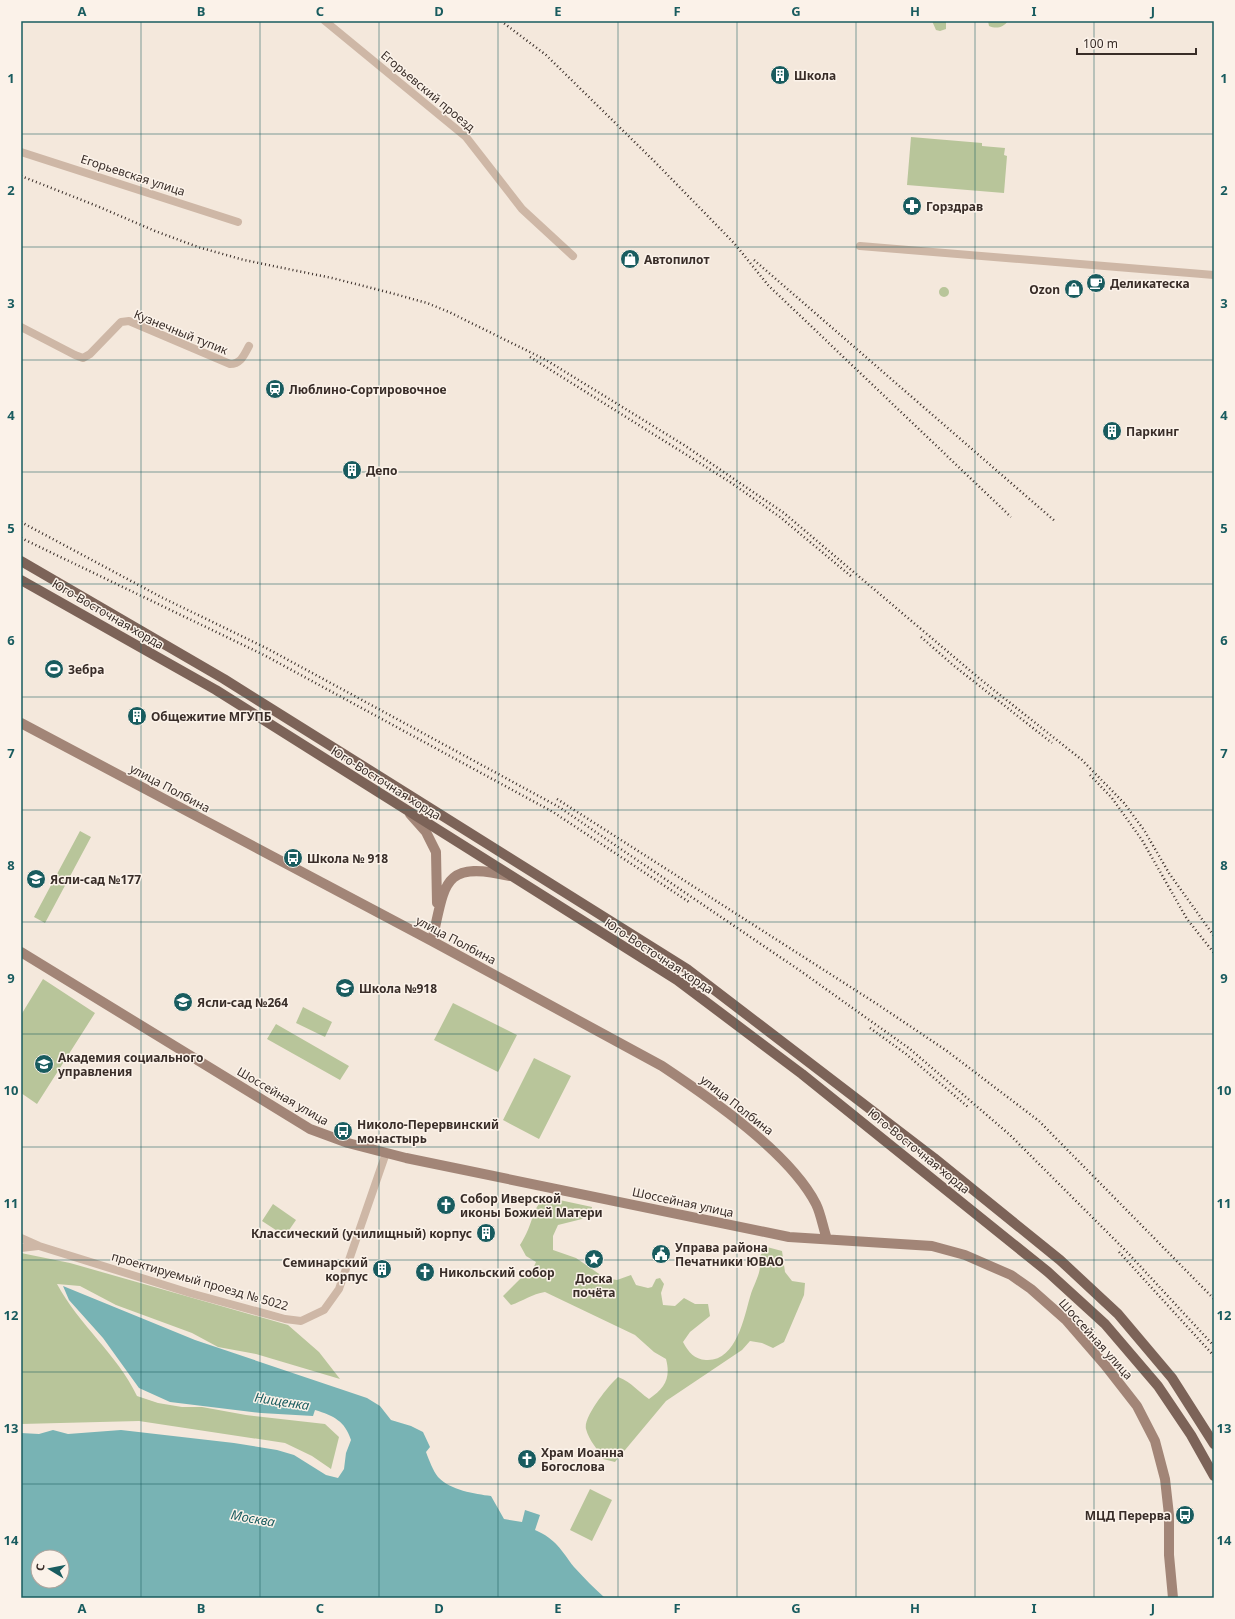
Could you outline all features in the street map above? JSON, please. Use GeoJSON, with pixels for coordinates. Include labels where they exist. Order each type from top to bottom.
{"type":"FeatureCollection","features":[{"type":"Feature","properties":{"kind":"main road","name":"Юго-Восточная хорда"},"geometry":{"type":"LineString","coordinates":[[21,561],[231,684],[687,969],[928,1153],[1060,1260],[1118,1314],[1172,1378],[1214,1444]]}},
{"type":"Feature","properties":{"kind":"main road","name":"Юго-Восточная хорда"},"geometry":{"type":"LineString","coordinates":[[21,580],[216,690],[676,980],[802,1074],[1048,1272],[1105,1324],[1158,1386],[1191,1436],[1214,1476]]}},
{"type":"Feature","properties":{"kind":"main road","name":"улица Полбина"},"geometry":{"type":"LineString","coordinates":[[21,723],[432,941],[662,1066],[696,1089],[771,1149],[798,1177],[816,1205],[827,1239]]}},
{"type":"Feature","properties":{"kind":"main road"},"geometry":{"type":"LineString","coordinates":[[408,812],[426,832],[436,852],[436,921]]}},
{"type":"Feature","properties":{"kind":"main road"},"geometry":{"type":"LineString","coordinates":[[432,941],[444,890],[450,880],[455,876],[473,870],[487,871],[509,876]]}},
{"type":"Feature","properties":{"kind":"main road","name":"Шоссейная улица"},"geometry":{"type":"LineString","coordinates":[[21,952],[310,1129],[328,1137],[386,1153],[782,1235],[932,1246],[965,1255],[1011,1275],[1031,1289],[1066,1320],[1105,1365],[1136,1406],[1155,1441],[1165,1479],[1169,1515],[1169,1555],[1172,1598]]}},
{"type":"Feature","properties":{"kind":"street","name":"Егорьевский проезд"},"geometry":{"type":"LineString","coordinates":[[325,21],[466,137],[522,209],[573,256]]}},
{"type":"Feature","properties":{"kind":"street","name":"Егорьевская улица"},"geometry":{"type":"LineString","coordinates":[[21,152],[238,222]]}},
{"type":"Feature","properties":{"kind":"street"},"geometry":{"type":"LineString","coordinates":[[860,246],[1214,275]]}},
{"type":"Feature","properties":{"kind":"street","name":"Кузнечный тупик"},"geometry":{"type":"LineString","coordinates":[[21,327],[75,356],[83,358],[90,354],[121,322],[129,321],[230,364],[236,364],[241,360],[249,346]]}},
{"type":"Feature","properties":{"kind":"street","name":"проектируемый проезд № 5022"},"geometry":{"type":"LineString","coordinates":[[21,1238],[39,1246],[190,1294],[285,1319],[301,1321],[324,1310],[339,1289],[386,1153]]}},
{"type":"Feature","properties":{"kind":"street"},"geometry":{"type":"LineString","coordinates":[[21,1248],[39,1246]]}},
{"type":"Feature","properties":{"kind":"green space"},"geometry":{"type":"Polygon","coordinates":[[[932,21],[946,21],[946,29],[940,31],[936,30],[932,21]]]}},
{"type":"Feature","properties":{"kind":"green space"},"geometry":{"type":"Polygon","coordinates":[[[988,21],[1008,21],[1004,25],[997,28],[989,26],[988,21]]]}},
{"type":"Feature","properties":{"kind":"green space"},"geometry":{"type":"Polygon","coordinates":[[[911,137],[982,143],[982,146],[1005,148],[1004,155],[1007,156],[1004,193],[907,185],[911,137]]]}},
{"type":"Feature","properties":{"kind":"green space"},"geometry":{"type":"Polygon","coordinates":[[[942,287],[946,287],[948,288],[948,296],[942,297],[939,294],[939,290],[942,287]]]}},
{"type":"Feature","properties":{"kind":"green space"},"geometry":{"type":"Polygon","coordinates":[[[80,831],[91,837],[45,923],[34,917],[80,831]]]}},
{"type":"Feature","properties":{"kind":"green space","name":"Академия социального управления"},"geometry":{"type":"Polygon","coordinates":[[[43,979],[95,1013],[37,1104],[21,1093],[21,1015],[43,979]]]}},
{"type":"Feature","properties":{"kind":"green space"},"geometry":{"type":"Polygon","coordinates":[[[453,1003],[517,1035],[498,1072],[434,1040],[453,1003]]]}},
{"type":"Feature","properties":{"kind":"green space"},"geometry":{"type":"Polygon","coordinates":[[[303,1007],[332,1022],[325,1037],[296,1023],[303,1007]]]}},
{"type":"Feature","properties":{"kind":"green space"},"geometry":{"type":"Polygon","coordinates":[[[276,1024],[349,1066],[340,1080],[267,1039],[276,1024]]]}},
{"type":"Feature","properties":{"kind":"green space"},"geometry":{"type":"Polygon","coordinates":[[[534,1058],[571,1076],[539,1139],[503,1120],[534,1058]]]}},
{"type":"Feature","properties":{"kind":"green space"},"geometry":{"type":"Polygon","coordinates":[[[541,1196],[592,1207],[592,1212],[582,1219],[558,1225],[553,1236],[553,1250],[576,1258],[605,1278],[617,1280],[631,1275],[636,1285],[648,1288],[652,1287],[656,1279],[660,1278],[664,1284],[661,1293],[663,1305],[675,1306],[684,1298],[695,1304],[708,1304],[710,1316],[690,1332],[683,1342],[692,1355],[706,1360],[716,1359],[725,1354],[737,1337],[758,1277],[760,1256],[767,1247],[782,1251],[785,1272],[792,1281],[805,1283],[804,1295],[784,1342],[773,1348],[762,1343],[750,1341],[742,1350],[666,1401],[615,1462],[603,1459],[589,1437],[586,1429],[588,1417],[592,1409],[618,1377],[631,1384],[649,1399],[655,1395],[663,1387],[667,1377],[668,1372],[666,1359],[654,1352],[635,1335],[545,1292],[536,1294],[511,1305],[503,1296],[520,1279],[531,1273],[536,1262],[526,1256],[520,1245],[525,1237],[541,1196]]]}},
{"type":"Feature","properties":{"kind":"green space"},"geometry":{"type":"Polygon","coordinates":[[[273,1204],[296,1220],[285,1236],[262,1221],[273,1204]]]}},
{"type":"Feature","properties":{"kind":"green space"},"geometry":{"type":"Polygon","coordinates":[[[21,1253],[70,1263],[288,1325],[319,1352],[340,1379],[256,1354],[218,1347],[192,1333],[116,1305],[80,1286],[57,1284],[76,1313],[109,1353],[129,1381],[137,1396],[158,1403],[182,1407],[202,1407],[246,1415],[325,1424],[339,1437],[331,1469],[312,1456],[285,1443],[139,1421],[21,1424],[21,1253]]]}},
{"type":"Feature","properties":{"kind":"green space"},"geometry":{"type":"Polygon","coordinates":[[[590,1489],[612,1500],[592,1541],[570,1530],[590,1489]]]}},
{"type":"Feature","properties":{"kind":"water"},"geometry":{"type":"Polygon","coordinates":[[[63,1286],[195,1340],[367,1398],[380,1406],[391,1420],[411,1426],[423,1432],[430,1447],[426,1452],[430,1462],[436,1475],[443,1481],[463,1491],[491,1496],[504,1519],[522,1522],[525,1510],[540,1515],[535,1530],[553,1541],[574,1567],[605,1598],[21,1598],[21,1433],[39,1434],[53,1430],[68,1434],[121,1430],[234,1443],[277,1450],[294,1455],[326,1475],[338,1478],[344,1469],[346,1453],[351,1440],[346,1428],[333,1417],[315,1410],[313,1416],[261,1413],[170,1402],[139,1388],[103,1338],[69,1300],[63,1286]]]}},
{"type":"Feature","properties":{"kind":"railway"},"geometry":{"type":"LineString","coordinates":[[501,21],[546,55],[655,162],[734,243],[768,285],[1011,517]]}},
{"type":"Feature","properties":{"kind":"railway"},"geometry":{"type":"LineString","coordinates":[[21,176],[198,247],[244,260],[332,278],[427,303],[449,312],[546,360],[684,445],[784,513],[980,679],[1082,760],[1124,803],[1144,830],[1169,873],[1214,936]]}},
{"type":"Feature","properties":{"kind":"railway"},"geometry":{"type":"LineString","coordinates":[[754,260],[1056,522]]}},
{"type":"Feature","properties":{"kind":"railway"},"geometry":{"type":"LineString","coordinates":[[530,357],[730,482],[780,517],[852,577]]}},
{"type":"Feature","properties":{"kind":"railway"},"geometry":{"type":"LineString","coordinates":[[21,522],[161,597],[268,649],[559,807],[802,972],[910,1049],[1010,1135],[1128,1253],[1214,1346]]}},
{"type":"Feature","properties":{"kind":"railway"},"geometry":{"type":"LineString","coordinates":[[21,538],[264,655],[553,812],[689,902]]}},
{"type":"Feature","properties":{"kind":"railway"},"geometry":{"type":"LineString","coordinates":[[921,637],[953,665],[1052,743]]}},
{"type":"Feature","properties":{"kind":"railway"},"geometry":{"type":"LineString","coordinates":[[1090,775],[1112,798],[1142,840],[1187,919],[1214,953]]}},
{"type":"Feature","properties":{"kind":"railway"},"geometry":{"type":"LineString","coordinates":[[557,799],[877,1004],[947,1051],[1039,1121],[1214,1299]]}},
{"type":"Feature","properties":{"kind":"railway"},"geometry":{"type":"LineString","coordinates":[[870,1028],[906,1054],[968,1107]]}},
{"type":"Feature","properties":{"kind":"railway"},"geometry":{"type":"LineString","coordinates":[[1119,1252],[1214,1356]]}},
{"type":"Feature","properties":{"kind":"place","name":"Школа"},"geometry":{"type":"Point","coordinates":[780,75]}},
{"type":"Feature","properties":{"kind":"place","name":"Горздрав"},"geometry":{"type":"Point","coordinates":[912,206]}},
{"type":"Feature","properties":{"kind":"place","name":"Автопилот"},"geometry":{"type":"Point","coordinates":[630,259]}},
{"type":"Feature","properties":{"kind":"place","name":"Деликатеска"},"geometry":{"type":"Point","coordinates":[1096,283]}},
{"type":"Feature","properties":{"kind":"place","name":"Ozon"},"geometry":{"type":"Point","coordinates":[1074,289]}},
{"type":"Feature","properties":{"kind":"place","name":"Люблино-Сортировочное"},"geometry":{"type":"Point","coordinates":[275,389]}},
{"type":"Feature","properties":{"kind":"place","name":"Паркинг"},"geometry":{"type":"Point","coordinates":[1112,431]}},
{"type":"Feature","properties":{"kind":"place","name":"Депо"},"geometry":{"type":"Point","coordinates":[352,470]}},
{"type":"Feature","properties":{"kind":"place","name":"Зебра"},"geometry":{"type":"Point","coordinates":[54,669]}},
{"type":"Feature","properties":{"kind":"place","name":"Общежитие МГУПБ"},"geometry":{"type":"Point","coordinates":[137,716]}},
{"type":"Feature","properties":{"kind":"place","name":"Школа № 918"},"geometry":{"type":"Point","coordinates":[293,858]}},
{"type":"Feature","properties":{"kind":"place","name":"Ясли-сад №177"},"geometry":{"type":"Point","coordinates":[36,879]}},
{"type":"Feature","properties":{"kind":"place","name":"Школа №918"},"geometry":{"type":"Point","coordinates":[345,988]}},
{"type":"Feature","properties":{"kind":"place","name":"Ясли-сад №264"},"geometry":{"type":"Point","coordinates":[183,1002]}},
{"type":"Feature","properties":{"kind":"place","name":"Академия социального управления"},"geometry":{"type":"Point","coordinates":[44,1064]}},
{"type":"Feature","properties":{"kind":"place","name":"Николо-Перервинский монастырь"},"geometry":{"type":"Point","coordinates":[343,1131]}},
{"type":"Feature","properties":{"kind":"place","name":"Собор Иверской иконы Божией Матери"},"geometry":{"type":"Point","coordinates":[446,1205]}},
{"type":"Feature","properties":{"kind":"place","name":"Классический (училищный) корпус"},"geometry":{"type":"Point","coordinates":[486,1233]}},
{"type":"Feature","properties":{"kind":"place","name":"Управа района Печатники ЮВАО"},"geometry":{"type":"Point","coordinates":[661,1254]}},
{"type":"Feature","properties":{"kind":"place","name":"Доска почёта"},"geometry":{"type":"Point","coordinates":[594,1259]}},
{"type":"Feature","properties":{"kind":"place","name":"Семинарский корпус"},"geometry":{"type":"Point","coordinates":[382,1269]}},
{"type":"Feature","properties":{"kind":"place","name":"Никольский собор"},"geometry":{"type":"Point","coordinates":[425,1272]}},
{"type":"Feature","properties":{"kind":"place","name":"Храм Иоанна Богослова"},"geometry":{"type":"Point","coordinates":[527,1459]}},
{"type":"Feature","properties":{"kind":"place","name":"МЦД Перерва"},"geometry":{"type":"Point","coordinates":[1185,1515]}},
{"type":"Feature","properties":{"kind":"water label","name":"Нищенка"},"geometry":{"type":"Point","coordinates":[282,1401]}},
{"type":"Feature","properties":{"kind":"water label","name":"Москва"},"geometry":{"type":"Point","coordinates":[253,1518]}}]}
